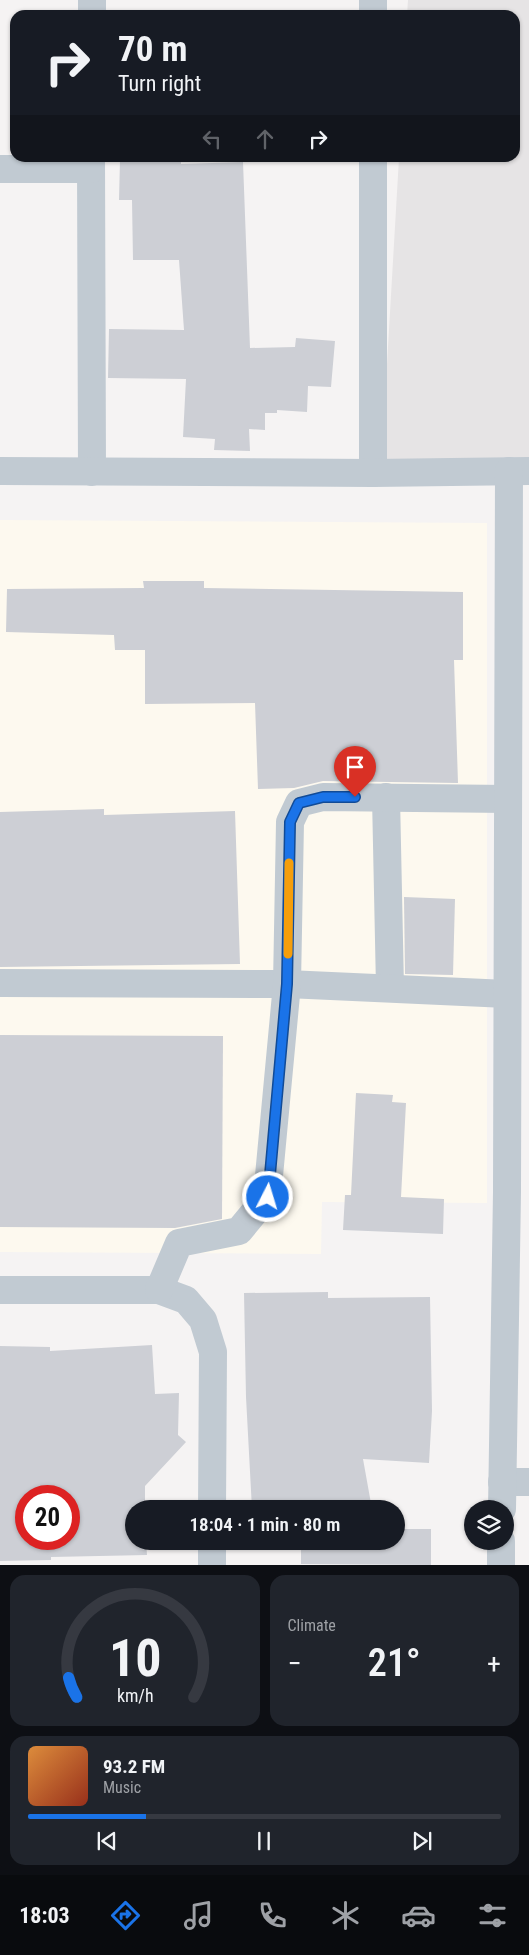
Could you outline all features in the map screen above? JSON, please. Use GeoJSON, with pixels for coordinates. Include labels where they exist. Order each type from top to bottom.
{"type":"FeatureCollection","features":[{"type":"Feature","properties":{"kind":"street"},"geometry":{"type":"LineString","coordinates":[[373,162],[373,473]]}},
{"type":"Feature","properties":{"kind":"street"},"geometry":{"type":"LineString","coordinates":[[0,169],[91,163],[92,472]]}},
{"type":"Feature","properties":{"kind":"street"},"geometry":{"type":"LineString","coordinates":[[0,471],[373,473],[519,471],[508,799],[508,994],[518,1192],[502,1500]]}},
{"type":"Feature","properties":{"kind":"street"},"geometry":{"type":"LineString","coordinates":[[158,1290],[179,1243],[239,1231],[268,1197],[287,984],[290,822],[299,803],[323,797],[508,799]]}},
{"type":"Feature","properties":{"kind":"street"},"geometry":{"type":"LineString","coordinates":[[386,797],[390,988]]}},
{"type":"Feature","properties":{"kind":"street"},"geometry":{"type":"LineString","coordinates":[[0,983],[287,984],[508,994]]}},
{"type":"Feature","properties":{"kind":"street"},"geometry":{"type":"LineString","coordinates":[[0,1290],[158,1290],[186,1300],[204,1320],[214,1352],[212,1500]]}},
{"type":"Feature","properties":{"kind":"street"},"geometry":{"type":"LineString","coordinates":[[502,1482],[529,1482]]}},
{"type":"Feature","properties":{"kind":"street"},"geometry":{"type":"LineString","coordinates":[[212,1550],[212,1565]]}},
{"type":"Feature","properties":{"kind":"street"},"geometry":{"type":"LineString","coordinates":[[501,1565],[502,1550]]}},
{"type":"Feature","properties":{"kind":"shaded area"},"geometry":{"type":"Polygon","coordinates":[[[408,0],[529,0],[529,483],[380,484],[399,162],[520,162],[520,10],[407,10],[408,0]]]}},
{"type":"Feature","properties":{"kind":"shaded area"},"geometry":{"type":"Polygon","coordinates":[[[0,520],[487,523],[487,1203],[322,1202],[321,1254],[0,1252],[0,520]]]}},
{"type":"Feature","properties":{"kind":"building"},"geometry":{"type":"Polygon","coordinates":[[[120,162],[181,162],[181,164],[243,162],[250,348],[295,347],[296,338],[335,341],[331,387],[308,386],[307,412],[277,410],[277,413],[265,413],[265,430],[249,429],[250,451],[214,450],[215,439],[183,437],[186,379],[108,378],[109,329],[184,330],[179,260],[133,260],[132,200],[119,200],[120,162]]]}},
{"type":"Feature","properties":{"kind":"building"},"geometry":{"type":"Polygon","coordinates":[[[143,581],[204,581],[204,588],[463,592],[463,660],[454,660],[458,783],[323,781],[294,788],[258,789],[255,703],[145,704],[145,650],[115,650],[114,635],[6,632],[7,589],[144,588],[143,581]]]}},
{"type":"Feature","properties":{"kind":"building"},"geometry":{"type":"Polygon","coordinates":[[[104,809],[104,815],[235,811],[240,964],[0,967],[0,812],[104,809]]]}},
{"type":"Feature","properties":{"kind":"building"},"geometry":{"type":"Polygon","coordinates":[[[404,897],[455,899],[453,975],[405,974],[404,897]]]}},
{"type":"Feature","properties":{"kind":"building"},"geometry":{"type":"Polygon","coordinates":[[[0,1035],[223,1036],[222,1219],[175,1228],[0,1227],[0,1035]]]}},
{"type":"Feature","properties":{"kind":"building"},"geometry":{"type":"Polygon","coordinates":[[[356,1093],[393,1095],[392,1102],[406,1103],[401,1197],[444,1199],[443,1234],[343,1230],[345,1195],[351,1195],[356,1093]]]}},
{"type":"Feature","properties":{"kind":"building"},"geometry":{"type":"Polygon","coordinates":[[[328,1292],[328,1298],[430,1297],[432,1411],[429,1463],[363,1459],[370,1500],[252,1500],[246,1397],[244,1293],[328,1292]]]}},
{"type":"Feature","properties":{"kind":"building"},"geometry":{"type":"Polygon","coordinates":[[[152,1345],[155,1394],[179,1393],[178,1435],[186,1442],[145,1486],[145,1500],[125,1500],[125,1550],[147,1550],[147,1555],[51,1557],[51,1560],[0,1561],[0,1346],[50,1347],[50,1351],[152,1345]]]}},
{"type":"Feature","properties":{"kind":"building"},"geometry":{"type":"Polygon","coordinates":[[[405,1529],[431,1529],[431,1565],[301,1564],[301,1550],[405,1550],[405,1529]]]}},
{"type":"Feature","properties":{"kind":"slow traffic"},"geometry":{"type":"LineString","coordinates":[[288,954],[289,863]]}},
{"type":"Feature","properties":{"kind":"route"},"geometry":{"type":"LineString","coordinates":[[268,1197],[287,984],[290,822],[299,803],[323,797],[355,797]]}}]}
